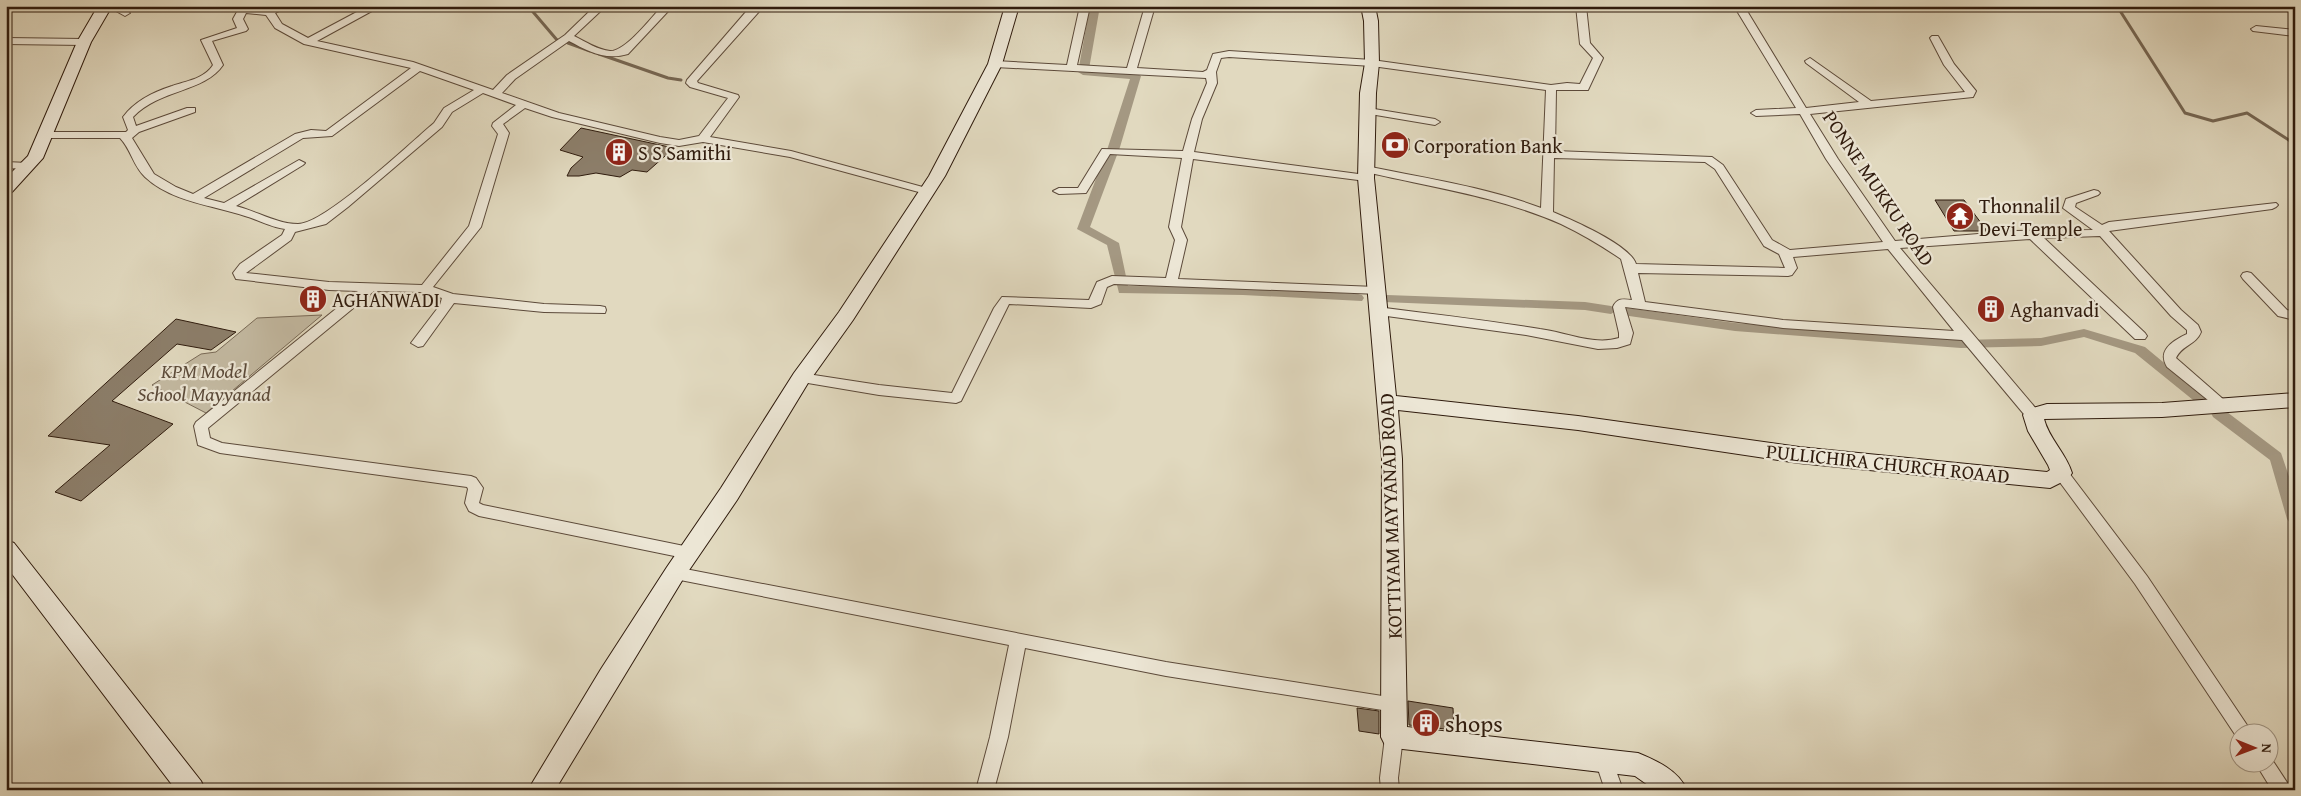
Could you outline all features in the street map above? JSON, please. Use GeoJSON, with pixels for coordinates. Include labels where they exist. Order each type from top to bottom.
{"type":"FeatureCollection","features":[{"type":"Feature","properties":{"kind":"main road"},"geometry":{"type":"LineString","coordinates":[[6,188],[35,158],[84,42],[105,6]]}},
{"type":"Feature","properties":{"kind":"main road"},"geometry":{"type":"LineString","coordinates":[[541,790],[675,573],[800,378],[846,316],[937,176],[995,64],[1012,6]]}},
{"type":"Feature","properties":{"kind":"main road","name":"KOTTIYAM MAYYANAD ROAD"},"geometry":{"type":"LineString","coordinates":[[1368,6],[1371,21],[1372,63],[1366,173],[1376,301],[1388,402],[1392,459],[1394,737]]}},
{"type":"Feature","properties":{"kind":"main road"},"geometry":{"type":"LineString","coordinates":[[2061,473],[2059,461],[2034,427],[2033,415],[2047,411],[2162,410],[2295,400]]}},
{"type":"Feature","properties":{"kind":"main road","name":"PULLICHIRA CHURCH ROAAD"},"geometry":{"type":"LineString","coordinates":[[1388,402],[1578,424],[1799,455],[2050,480],[2061,473]]}},
{"type":"Feature","properties":{"kind":"main road"},"geometry":{"type":"LineString","coordinates":[[6,550],[192,790]]}},
{"type":"Feature","properties":{"kind":"main road"},"geometry":{"type":"LineString","coordinates":[[1394,737],[1638,765],[1659,776],[1674,790]]}},
{"type":"Feature","properties":{"kind":"street"},"geometry":{"type":"LineString","coordinates":[[112,6],[125,14]]}},
{"type":"Feature","properties":{"kind":"street"},"geometry":{"type":"LineString","coordinates":[[283,6],[269,12],[243,8],[238,19],[243,29],[206,40],[218,65],[213,73],[162,93],[142,104],[128,117],[138,162],[152,177],[195,198],[249,214],[270,223],[292,226],[292,229]]}},
{"type":"Feature","properties":{"kind":"street"},"geometry":{"type":"LineString","coordinates":[[308,42],[376,6]]}},
{"type":"Feature","properties":{"kind":"street"},"geometry":{"type":"LineString","coordinates":[[495,94],[511,77],[568,37],[602,6]]}},
{"type":"Feature","properties":{"kind":"street"},"geometry":{"type":"LineString","coordinates":[[568,37],[604,53],[616,56],[629,47],[668,6]]}},
{"type":"Feature","properties":{"kind":"street"},"geometry":{"type":"LineString","coordinates":[[776,6],[799,6]]}},
{"type":"Feature","properties":{"kind":"street"},"geometry":{"type":"LineString","coordinates":[[1070,68],[1085,6]]}},
{"type":"Feature","properties":{"kind":"street"},"geometry":{"type":"LineString","coordinates":[[1131,71],[1150,6]]}},
{"type":"Feature","properties":{"kind":"street"},"geometry":{"type":"LineString","coordinates":[[1171,282],[1182,240],[1175,226],[1188,155],[1197,119],[1212,83],[1212,72],[1217,56],[1224,53],[1372,63],[1551,88],[1567,86],[1584,88],[1598,58],[1585,44],[1581,6]]}},
{"type":"Feature","properties":{"kind":"street"},"geometry":{"type":"LineString","coordinates":[[1739,6],[1804,112]]}},
{"type":"Feature","properties":{"kind":"street"},"geometry":{"type":"LineString","coordinates":[[703,139],[733,101],[734,97],[694,85],[691,83],[692,80],[753,7]]}},
{"type":"Feature","properties":{"kind":"street"},"geometry":{"type":"LineString","coordinates":[[269,12],[278,26],[308,42],[420,67],[556,115],[660,140],[679,143],[703,139],[804,157],[926,191]]}},
{"type":"Feature","properties":{"kind":"street"},"geometry":{"type":"LineString","coordinates":[[2256,29],[2295,33]]}},
{"type":"Feature","properties":{"kind":"street","name":"PONNE MUKKU ROAD"},"geometry":{"type":"LineString","coordinates":[[1935,38],[1949,65],[1971,91],[1969,95],[1804,112],[1832,159],[1891,244],[2033,415]]}},
{"type":"Feature","properties":{"kind":"street"},"geometry":{"type":"LineString","coordinates":[[6,41],[84,42]]}},
{"type":"Feature","properties":{"kind":"street"},"geometry":{"type":"LineString","coordinates":[[1810,61],[1869,106]]}},
{"type":"Feature","properties":{"kind":"street"},"geometry":{"type":"LineString","coordinates":[[995,64],[1196,75],[1212,72]]}},
{"type":"Feature","properties":{"kind":"street"},"geometry":{"type":"LineString","coordinates":[[195,198],[299,136],[311,133],[328,134],[420,67]]}},
{"type":"Feature","properties":{"kind":"street"},"geometry":{"type":"LineString","coordinates":[[1547,212],[1551,88]]}},
{"type":"Feature","properties":{"kind":"street"},"geometry":{"type":"LineString","coordinates":[[481,90],[448,110],[438,126],[344,205],[322,221],[292,229],[287,237],[244,267],[239,273],[240,276],[328,286],[425,289],[439,291],[449,298],[544,308],[600,310]]}},
{"type":"Feature","properties":{"kind":"street"},"geometry":{"type":"LineString","coordinates":[[425,289],[475,228],[504,133],[497,126],[498,123],[523,104]]}},
{"type":"Feature","properties":{"kind":"street"},"geometry":{"type":"LineString","coordinates":[[44,135],[131,134],[191,110]]}},
{"type":"Feature","properties":{"kind":"street"},"geometry":{"type":"LineString","coordinates":[[1368,111],[1435,122]]}},
{"type":"Feature","properties":{"kind":"street"},"geometry":{"type":"LineString","coordinates":[[1756,113],[1804,112]]}},
{"type":"Feature","properties":{"kind":"street"},"geometry":{"type":"LineString","coordinates":[[1059,191],[1082,191],[1106,152],[1188,155],[1366,173],[1547,212],[1582,229],[1625,256],[1630,266],[1640,305]]}},
{"type":"Feature","properties":{"kind":"street"},"geometry":{"type":"LineString","coordinates":[[1549,154],[1708,159],[1719,167],[1768,243],[1787,253],[1841,251],[1891,244],[2032,234],[2061,236],[2102,232],[2109,226],[2272,205]]}},
{"type":"Feature","properties":{"kind":"street"},"geometry":{"type":"LineString","coordinates":[[225,208],[299,163]]}},
{"type":"Feature","properties":{"kind":"street"},"geometry":{"type":"LineString","coordinates":[[6,165],[28,166]]}},
{"type":"Feature","properties":{"kind":"street"},"geometry":{"type":"LineString","coordinates":[[2094,193],[2070,201],[2069,208],[2102,232],[2176,313],[2193,328],[2192,337],[2177,344],[2176,349],[2168,358],[2172,364],[2224,406]]}},
{"type":"Feature","properties":{"kind":"street"},"geometry":{"type":"LineString","coordinates":[[2032,234],[2140,336]]}},
{"type":"Feature","properties":{"kind":"street"},"geometry":{"type":"LineString","coordinates":[[1630,266],[1639,268],[1788,272],[1790,268],[1787,253]]}},
{"type":"Feature","properties":{"kind":"street"},"geometry":{"type":"LineString","coordinates":[[2247,276],[2283,313],[2295,316]]}},
{"type":"Feature","properties":{"kind":"street"},"geometry":{"type":"LineString","coordinates":[[800,378],[879,390],[956,398],[1000,308],[1006,300],[1091,304],[1097,301],[1101,285],[1106,281],[1121,280],[1171,282],[1376,301],[1547,334],[1579,342],[1620,344],[1626,341],[1626,333],[1619,307],[1621,304],[1783,324],[1968,336]]}},
{"type":"Feature","properties":{"kind":"street"},"geometry":{"type":"LineString","coordinates":[[371,287],[201,426],[203,441],[220,448],[471,482],[476,488],[472,503],[479,510],[689,553]]}},
{"type":"Feature","properties":{"kind":"street"},"geometry":{"type":"LineString","coordinates":[[418,343],[446,307],[449,298]]}},
{"type":"Feature","properties":{"kind":"street"},"geometry":{"type":"LineString","coordinates":[[2061,473],[2141,580],[2238,724]]}},
{"type":"Feature","properties":{"kind":"street"},"geometry":{"type":"LineString","coordinates":[[675,573],[1166,669],[1395,705]]}},
{"type":"Feature","properties":{"kind":"street"},"geometry":{"type":"LineString","coordinates":[[985,790],[999,737],[1018,640]]}},
{"type":"Feature","properties":{"kind":"street"},"geometry":{"type":"LineString","coordinates":[[1390,790],[1389,778],[1394,737]]}},
{"type":"Feature","properties":{"kind":"street"},"geometry":{"type":"LineString","coordinates":[[1604,760],[1614,790]]}},
{"type":"Feature","properties":{"kind":"street"},"geometry":{"type":"LineString","coordinates":[[2272,774],[2282,790]]}},
{"type":"Feature","properties":{"kind":"green space","name":"KPM Model School Mayyanad"},"geometry":{"type":"Polygon","coordinates":[[[322,315],[206,413],[152,385],[201,354],[216,352],[257,318],[322,315]]]}},
{"type":"Feature","properties":{"kind":"building","name":"S S Samithi"},"geometry":{"type":"Polygon","coordinates":[[[581,128],[674,148],[647,172],[632,170],[620,177],[596,173],[567,176],[571,168],[583,157],[560,150],[581,128]]]}},
{"type":"Feature","properties":{"kind":"building","name":"Corporation Bank"},"geometry":{"type":"Polygon","coordinates":[[[1385,137],[1409,139],[1409,150],[1386,148],[1385,137]]]}},
{"type":"Feature","properties":{"kind":"building","name":"Thonnalil Devi Temple"},"geometry":{"type":"Polygon","coordinates":[[[1935,200],[1964,200],[1987,231],[1954,231],[1935,200]]]}},
{"type":"Feature","properties":{"kind":"building","name":"Aghanvadi"},"geometry":{"type":"Polygon","coordinates":[[[1981,303],[1994,304],[2001,314],[1990,314],[1981,303]]]}},
{"type":"Feature","properties":{"kind":"building","name":"KPM Model School Mayyanad"},"geometry":{"type":"Polygon","coordinates":[[[176,319],[236,332],[211,350],[177,344],[112,401],[173,424],[81,501],[55,492],[110,445],[48,436],[176,319]]]}},
{"type":"Feature","properties":{"kind":"building"},"geometry":{"type":"Polygon","coordinates":[[[1408,701],[1453,708],[1454,730],[1409,725],[1408,701]]]}},
{"type":"Feature","properties":{"kind":"building"},"geometry":{"type":"Polygon","coordinates":[[[1357,708],[1379,711],[1379,734],[1359,731],[1357,708]]]}},
{"type":"Feature","properties":{"kind":"waterway"},"geometry":{"type":"LineString","coordinates":[[528,6],[557,40]]}},
{"type":"Feature","properties":{"kind":"waterway"},"geometry":{"type":"LineString","coordinates":[[1095,6],[1083,72],[1136,76],[1114,147],[1083,229],[1113,243],[1123,290],[1243,291],[1358,298]]}},
{"type":"Feature","properties":{"kind":"waterway"},"geometry":{"type":"LineString","coordinates":[[2117,6],[2185,113],[2213,121],[2247,113],[2295,144]]}},
{"type":"Feature","properties":{"kind":"waterway"},"geometry":{"type":"LineString","coordinates":[[568,43],[590,51]]}},
{"type":"Feature","properties":{"kind":"waterway"},"geometry":{"type":"LineString","coordinates":[[599,54],[668,78],[681,80]]}},
{"type":"Feature","properties":{"kind":"waterway"},"geometry":{"type":"LineString","coordinates":[[1387,299],[1585,306],[1611,310]]}},
{"type":"Feature","properties":{"kind":"waterway"},"geometry":{"type":"LineString","coordinates":[[1627,312],[1735,327],[1961,344],[2041,342],[2084,333],[2140,350],[2203,401]]}},
{"type":"Feature","properties":{"kind":"waterway"},"geometry":{"type":"LineString","coordinates":[[2218,413],[2276,457],[2295,519]]}},
{"type":"Feature","properties":{"kind":"place","name":"Corporation Bank"},"geometry":{"type":"Point","coordinates":[1395,145]}},
{"type":"Feature","properties":{"kind":"place","name":"S S Samithi"},"geometry":{"type":"Point","coordinates":[619,152]}},
{"type":"Feature","properties":{"kind":"place","name":"Thonnalil Devi Temple"},"geometry":{"type":"Point","coordinates":[1960,216]}},
{"type":"Feature","properties":{"kind":"place","name":"AGHANWADI"},"geometry":{"type":"Point","coordinates":[313,299]}},
{"type":"Feature","properties":{"kind":"place","name":"Aghanvadi"},"geometry":{"type":"Point","coordinates":[1991,309]}},
{"type":"Feature","properties":{"kind":"place","name":"shops"},"geometry":{"type":"Point","coordinates":[1426,723]}}]}
